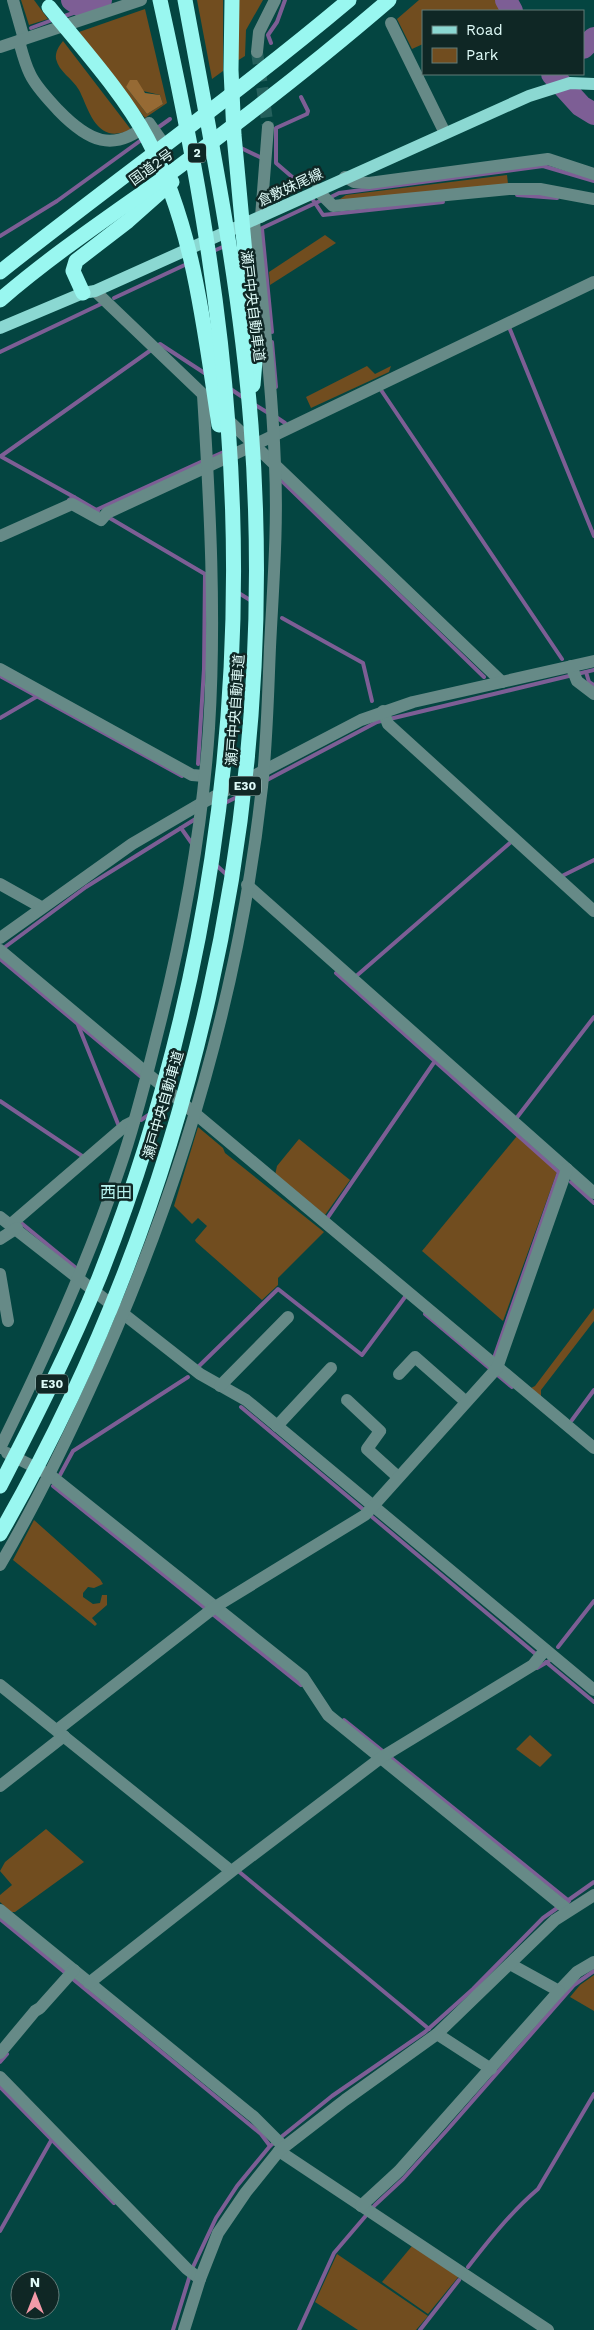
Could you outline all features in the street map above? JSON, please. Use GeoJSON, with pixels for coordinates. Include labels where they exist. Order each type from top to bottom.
{"type":"FeatureCollection","features":[{"type":"Feature","properties":{"kind":"highway"},"geometry":{"type":"LineString","coordinates":[[44,0],[114,90],[146,136],[176,206],[196,287],[214,390],[228,504],[234,580]]}},
{"type":"Feature","properties":{"kind":"highway","name":"瀬戸中央自動車道"},"geometry":{"type":"LineString","coordinates":[[0,1486],[63,1360],[98,1279],[130,1195],[157,1110],[196,952],[220,802],[228,720],[234,580],[228,425],[221,349],[200,200],[160,0]]}},
{"type":"Feature","properties":{"kind":"highway","name":"瀬戸中央自動車道"},"geometry":{"type":"LineString","coordinates":[[0,1534],[52,1436],[120,1288],[178,1117],[208,1002],[233,874],[251,729],[257,580],[250,422],[233,274],[185,0]]}},
{"type":"Feature","properties":{"kind":"highway"},"geometry":{"type":"LineString","coordinates":[[232,0],[231,70],[234,135],[255,361],[250,422]]}},
{"type":"Feature","properties":{"kind":"highway","name":"国道2号"},"geometry":{"type":"LineString","coordinates":[[0,272],[79,209],[158,135],[349,0]]}},
{"type":"Feature","properties":{"kind":"highway","name":"国道2号"},"geometry":{"type":"LineString","coordinates":[[0,300],[71,243],[202,150],[345,38],[389,0]]}},
{"type":"Feature","properties":{"kind":"highway"},"geometry":{"type":"LineString","coordinates":[[89,292],[73,271],[76,261],[128,222],[176,178],[202,150]]}},
{"type":"Feature","properties":{"kind":"main road","name":"倉敷妹尾線"},"geometry":{"type":"LineString","coordinates":[[0,328],[256,226],[323,197],[345,178],[529,96],[570,83],[594,84]]}},
{"type":"Feature","properties":{"kind":"street"},"geometry":{"type":"LineString","coordinates":[[13,0],[30,74],[46,98],[83,132],[105,141],[117,140],[136,134],[149,123],[158,135]]}},
{"type":"Feature","properties":{"kind":"street"},"geometry":{"type":"LineString","coordinates":[[0,47],[141,0]]}},
{"type":"Feature","properties":{"kind":"street"},"geometry":{"type":"LineString","coordinates":[[257,52],[259,32],[275,0]]}},
{"type":"Feature","properties":{"kind":"street"},"geometry":{"type":"LineString","coordinates":[[391,23],[445,133]]}},
{"type":"Feature","properties":{"kind":"street"},"geometry":{"type":"LineString","coordinates":[[0,1565],[50,1475],[124,1314],[174,1180],[196,1114],[230,975],[246,890],[263,778],[275,560],[275,467],[256,226],[266,160],[268,126]]}},
{"type":"Feature","properties":{"kind":"street"},"geometry":{"type":"LineString","coordinates":[[345,178],[354,182],[369,183],[548,159],[594,174]]}},
{"type":"Feature","properties":{"kind":"street"},"geometry":{"type":"LineString","coordinates":[[323,197],[333,206],[509,189],[540,189],[594,199]]}},
{"type":"Feature","properties":{"kind":"street"},"geometry":{"type":"LineString","coordinates":[[0,536],[72,504],[101,520],[105,515],[207,462],[250,442],[273,434],[594,282]]}},
{"type":"Feature","properties":{"kind":"street"},"geometry":{"type":"LineString","coordinates":[[89,292],[203,395],[275,467],[502,682]]}},
{"type":"Feature","properties":{"kind":"street"},"geometry":{"type":"LineString","coordinates":[[203,395],[213,577],[211,682],[204,783],[197,847],[169,988],[148,1072],[121,1166],[50,1347],[0,1449],[50,1475],[212,1610],[304,1677],[328,1714],[386,1757],[564,1906]]}},
{"type":"Feature","properties":{"kind":"street"},"geometry":{"type":"LineString","coordinates":[[0,938],[132,844],[201,812],[263,778],[347,726],[502,682],[574,672],[594,661]]}},
{"type":"Feature","properties":{"kind":"street"},"geometry":{"type":"LineString","coordinates":[[0,669],[204,783]]}},
{"type":"Feature","properties":{"kind":"street"},"geometry":{"type":"LineString","coordinates":[[574,672],[594,694]]}},
{"type":"Feature","properties":{"kind":"street"},"geometry":{"type":"LineString","coordinates":[[385,716],[594,911]]}},
{"type":"Feature","properties":{"kind":"street"},"geometry":{"type":"LineString","coordinates":[[0,884],[41,907]]}},
{"type":"Feature","properties":{"kind":"street"},"geometry":{"type":"LineString","coordinates":[[246,890],[354,979],[594,1193]]}},
{"type":"Feature","properties":{"kind":"street"},"geometry":{"type":"LineString","coordinates":[[0,950],[148,1072],[493,1367],[594,1448]]}},
{"type":"Feature","properties":{"kind":"street"},"geometry":{"type":"LineString","coordinates":[[0,1239],[9,1223],[134,1120]]}},
{"type":"Feature","properties":{"kind":"street"},"geometry":{"type":"LineString","coordinates":[[0,1786],[61,1731],[212,1610],[369,1510],[493,1367],[567,1169]]}},
{"type":"Feature","properties":{"kind":"street"},"geometry":{"type":"LineString","coordinates":[[9,1223],[200,1374],[246,1400],[369,1510],[542,1654],[594,1690]]}},
{"type":"Feature","properties":{"kind":"street"},"geometry":{"type":"LineString","coordinates":[[0,1274],[8,1321]]}},
{"type":"Feature","properties":{"kind":"street"},"geometry":{"type":"LineString","coordinates":[[220,1386],[288,1317]]}},
{"type":"Feature","properties":{"kind":"street"},"geometry":{"type":"LineString","coordinates":[[399,1374],[415,1357],[465,1401]]}},
{"type":"Feature","properties":{"kind":"street"},"geometry":{"type":"LineString","coordinates":[[277,1426],[331,1368]]}},
{"type":"Feature","properties":{"kind":"street"},"geometry":{"type":"LineString","coordinates":[[347,1400],[380,1431],[367,1449],[398,1477]]}},
{"type":"Feature","properties":{"kind":"street"},"geometry":{"type":"LineString","coordinates":[[89,1983],[234,1869],[386,1757],[533,1665],[542,1654]]}},
{"type":"Feature","properties":{"kind":"street"},"geometry":{"type":"LineString","coordinates":[[0,1685],[61,1731],[234,1869]]}},
{"type":"Feature","properties":{"kind":"street"},"geometry":{"type":"LineString","coordinates":[[184,2330],[194,2274],[218,2233],[280,2145],[437,2034],[543,1931],[564,1906],[594,1895]]}},
{"type":"Feature","properties":{"kind":"street"},"geometry":{"type":"LineString","coordinates":[[0,1910],[71,1974],[89,1983],[254,2118],[280,2145],[368,2210],[548,2330]]}},
{"type":"Feature","properties":{"kind":"street"},"geometry":{"type":"LineString","coordinates":[[368,2210],[399,2171],[559,1991],[577,1972],[594,1962]]}},
{"type":"Feature","properties":{"kind":"street"},"geometry":{"type":"LineString","coordinates":[[510,1964],[559,1991]]}},
{"type":"Feature","properties":{"kind":"street"},"geometry":{"type":"LineString","coordinates":[[0,2053],[35,2011],[71,1974]]}},
{"type":"Feature","properties":{"kind":"street"},"geometry":{"type":"LineString","coordinates":[[437,2034],[491,2069]]}},
{"type":"Feature","properties":{"kind":"street"},"geometry":{"type":"LineString","coordinates":[[0,2077],[194,2274]]}},
{"type":"Feature","properties":{"kind":"green space"},"geometry":{"type":"Polygon","coordinates":[[[21,0],[34,0],[48,19],[29,25],[21,0]]]}},
{"type":"Feature","properties":{"kind":"green space"},"geometry":{"type":"Polygon","coordinates":[[[197,0],[223,0],[223,71],[212,79],[197,0]]]}},
{"type":"Feature","properties":{"kind":"green space"},"geometry":{"type":"Polygon","coordinates":[[[238,0],[263,0],[246,30],[245,56],[237,61],[238,0]]]}},
{"type":"Feature","properties":{"kind":"green space"},"geometry":{"type":"Polygon","coordinates":[[[419,0],[500,0],[505,10],[422,10],[422,44],[412,49],[397,19],[419,0]]]}},
{"type":"Feature","properties":{"kind":"green space"},"geometry":{"type":"Polygon","coordinates":[[[145,9],[167,103],[145,118],[79,32],[145,9]],[[126,87],[147,114],[163,104],[160,95],[126,87]]]}},
{"type":"Feature","properties":{"kind":"green space"},"geometry":{"type":"Polygon","coordinates":[[[63,41],[132,131],[118,134],[109,133],[94,121],[79,90],[63,71],[56,59],[56,54],[63,41]]]}},
{"type":"Feature","properties":{"kind":"green space"},"geometry":{"type":"Polygon","coordinates":[[[507,175],[508,184],[337,201],[346,195],[507,175]]]}},
{"type":"Feature","properties":{"kind":"green space"},"geometry":{"type":"Polygon","coordinates":[[[325,235],[336,243],[270,285],[269,272],[325,235]]]}},
{"type":"Feature","properties":{"kind":"green space"},"geometry":{"type":"Polygon","coordinates":[[[367,366],[375,374],[391,366],[389,372],[311,408],[306,397],[367,366]]]}},
{"type":"Feature","properties":{"kind":"green space"},"geometry":{"type":"Polygon","coordinates":[[[198,1127],[223,1148],[225,1153],[324,1232],[278,1278],[278,1285],[262,1300],[196,1242],[195,1240],[207,1226],[198,1218],[192,1224],[174,1206],[198,1127]]]}},
{"type":"Feature","properties":{"kind":"green space"},"geometry":{"type":"Polygon","coordinates":[[[517,1136],[557,1172],[503,1321],[422,1251],[517,1136]]]}},
{"type":"Feature","properties":{"kind":"green space"},"geometry":{"type":"Polygon","coordinates":[[[299,1139],[350,1180],[325,1215],[275,1175],[277,1166],[299,1139]]]}},
{"type":"Feature","properties":{"kind":"green space"},"geometry":{"type":"Polygon","coordinates":[[[594,1308],[594,1321],[541,1390],[541,1397],[531,1388],[535,1386],[594,1308]]]}},
{"type":"Feature","properties":{"kind":"green space"},"geometry":{"type":"Polygon","coordinates":[[[34,1520],[100,1579],[103,1584],[94,1588],[88,1587],[83,1593],[83,1597],[93,1604],[100,1603],[102,1595],[107,1595],[107,1605],[92,1618],[97,1624],[95,1626],[13,1560],[34,1520]]]}},
{"type":"Feature","properties":{"kind":"green space"},"geometry":{"type":"Polygon","coordinates":[[[530,1735],[552,1755],[540,1767],[516,1749],[530,1735]]]}},
{"type":"Feature","properties":{"kind":"green space"},"geometry":{"type":"Polygon","coordinates":[[[46,1829],[84,1862],[15,1912],[11,1912],[0,1902],[0,1895],[12,1885],[0,1871],[5,1862],[46,1829]]]}},
{"type":"Feature","properties":{"kind":"green space"},"geometry":{"type":"Polygon","coordinates":[[[594,1975],[594,2011],[570,1997],[580,1985],[594,1975]]]}},
{"type":"Feature","properties":{"kind":"green space"},"geometry":{"type":"Polygon","coordinates":[[[412,2246],[459,2276],[428,2314],[382,2282],[412,2246]]]}},
{"type":"Feature","properties":{"kind":"green space"},"geometry":{"type":"Polygon","coordinates":[[[337,2254],[428,2316],[416,2330],[358,2330],[315,2302],[337,2254]]]}},
{"type":"Feature","properties":{"kind":"shaded area"},"geometry":{"type":"Polygon","coordinates":[[[130,80],[137,80],[145,93],[160,95],[163,104],[147,114],[126,87],[130,80]]]}},
{"type":"Feature","properties":{"kind":"waterway"},"geometry":{"type":"LineString","coordinates":[[72,0],[81,6],[101,0]]}},
{"type":"Feature","properties":{"kind":"waterway"},"geometry":{"type":"LineString","coordinates":[[271,43],[268,35],[277,22],[285,0]]}},
{"type":"Feature","properties":{"kind":"waterway"},"geometry":{"type":"LineString","coordinates":[[506,0],[511,10]]}},
{"type":"Feature","properties":{"kind":"waterway"},"geometry":{"type":"LineString","coordinates":[[62,17],[76,12],[81,6]]}},
{"type":"Feature","properties":{"kind":"waterway"},"geometry":{"type":"LineString","coordinates":[[31,28],[55,19]]}},
{"type":"Feature","properties":{"kind":"waterway"},"geometry":{"type":"LineString","coordinates":[[584,47],[594,38]]}},
{"type":"Feature","properties":{"kind":"waterway"},"geometry":{"type":"LineString","coordinates":[[553,75],[581,106],[594,114]]}},
{"type":"Feature","properties":{"kind":"waterway"},"geometry":{"type":"LineString","coordinates":[[298,182],[276,163],[276,128],[307,114],[308,111],[301,97]]}},
{"type":"Feature","properties":{"kind":"waterway"},"geometry":{"type":"LineString","coordinates":[[156,129],[170,119]]}},
{"type":"Feature","properties":{"kind":"waterway"},"geometry":{"type":"LineString","coordinates":[[0,236],[57,201],[144,138]]}},
{"type":"Feature","properties":{"kind":"waterway"},"geometry":{"type":"LineString","coordinates":[[241,148],[264,159]]}},
{"type":"Feature","properties":{"kind":"waterway"},"geometry":{"type":"LineString","coordinates":[[329,198],[339,193],[543,166],[594,181]]}},
{"type":"Feature","properties":{"kind":"waterway"},"geometry":{"type":"LineString","coordinates":[[517,195],[557,198]]}},
{"type":"Feature","properties":{"kind":"waterway"},"geometry":{"type":"LineString","coordinates":[[313,200],[323,215],[443,202]]}},
{"type":"Feature","properties":{"kind":"waterway"},"geometry":{"type":"LineString","coordinates":[[258,230],[322,200]]}},
{"type":"Feature","properties":{"kind":"waterway"},"geometry":{"type":"LineString","coordinates":[[262,229],[272,332]]}},
{"type":"Feature","properties":{"kind":"waterway"},"geometry":{"type":"LineString","coordinates":[[211,252],[225,246]]}},
{"type":"Feature","properties":{"kind":"waterway"},"geometry":{"type":"LineString","coordinates":[[114,298],[189,263]]}},
{"type":"Feature","properties":{"kind":"waterway"},"geometry":{"type":"LineString","coordinates":[[0,352],[103,303]]}},
{"type":"Feature","properties":{"kind":"waterway"},"geometry":{"type":"LineString","coordinates":[[509,327],[594,536]]}},
{"type":"Feature","properties":{"kind":"waterway"},"geometry":{"type":"LineString","coordinates":[[272,342],[276,387]]}},
{"type":"Feature","properties":{"kind":"waterway"},"geometry":{"type":"LineString","coordinates":[[158,346],[160,344],[206,374]]}},
{"type":"Feature","properties":{"kind":"waterway"},"geometry":{"type":"LineString","coordinates":[[1,456],[151,350]]}},
{"type":"Feature","properties":{"kind":"waterway"},"geometry":{"type":"LineString","coordinates":[[379,387],[562,659]]}},
{"type":"Feature","properties":{"kind":"waterway"},"geometry":{"type":"LineString","coordinates":[[229,388],[244,398]]}},
{"type":"Feature","properties":{"kind":"waterway"},"geometry":{"type":"LineString","coordinates":[[252,403],[270,414]]}},
{"type":"Feature","properties":{"kind":"waterway"},"geometry":{"type":"LineString","coordinates":[[276,417],[285,423]]}},
{"type":"Feature","properties":{"kind":"waterway"},"geometry":{"type":"LineString","coordinates":[[210,458],[226,451]]}},
{"type":"Feature","properties":{"kind":"waterway"},"geometry":{"type":"LineString","coordinates":[[0,456],[74,497]]}},
{"type":"Feature","properties":{"kind":"waterway"},"geometry":{"type":"LineString","coordinates":[[96,510],[203,461]]}},
{"type":"Feature","properties":{"kind":"waterway"},"geometry":{"type":"LineString","coordinates":[[282,481],[484,677]]}},
{"type":"Feature","properties":{"kind":"waterway"},"geometry":{"type":"LineString","coordinates":[[69,500],[74,497],[98,511]]}},
{"type":"Feature","properties":{"kind":"waterway"},"geometry":{"type":"LineString","coordinates":[[108,517],[210,577]]}},
{"type":"Feature","properties":{"kind":"waterway"},"geometry":{"type":"LineString","coordinates":[[198,764],[204,669],[205,574]]}},
{"type":"Feature","properties":{"kind":"waterway"},"geometry":{"type":"LineString","coordinates":[[237,592],[250,600]]}},
{"type":"Feature","properties":{"kind":"waterway"},"geometry":{"type":"LineString","coordinates":[[282,618],[363,663],[372,701]]}},
{"type":"Feature","properties":{"kind":"waterway"},"geometry":{"type":"LineString","coordinates":[[267,780],[377,722],[594,670]]}},
{"type":"Feature","properties":{"kind":"waterway"},"geometry":{"type":"LineString","coordinates":[[586,672],[589,682],[594,685]]}},
{"type":"Feature","properties":{"kind":"waterway"},"geometry":{"type":"LineString","coordinates":[[0,676],[182,776]]}},
{"type":"Feature","properties":{"kind":"waterway"},"geometry":{"type":"LineString","coordinates":[[0,718],[36,697]]}},
{"type":"Feature","properties":{"kind":"waterway"},"geometry":{"type":"LineString","coordinates":[[223,804],[237,797]]}},
{"type":"Feature","properties":{"kind":"waterway"},"geometry":{"type":"LineString","coordinates":[[5,947],[86,887],[197,818]]}},
{"type":"Feature","properties":{"kind":"waterway"},"geometry":{"type":"LineString","coordinates":[[181,828],[193,845]]}},
{"type":"Feature","properties":{"kind":"waterway"},"geometry":{"type":"LineString","coordinates":[[354,978],[511,842]]}},
{"type":"Feature","properties":{"kind":"waterway"},"geometry":{"type":"LineString","coordinates":[[562,876],[594,860]]}},
{"type":"Feature","properties":{"kind":"waterway"},"geometry":{"type":"LineString","coordinates":[[215,864],[227,875]]}},
{"type":"Feature","properties":{"kind":"waterway"},"geometry":{"type":"LineString","coordinates":[[0,959],[140,1076]]}},
{"type":"Feature","properties":{"kind":"waterway"},"geometry":{"type":"LineString","coordinates":[[336,973],[560,1173]]}},
{"type":"Feature","properties":{"kind":"waterway"},"geometry":{"type":"LineString","coordinates":[[515,1120],[594,1017]]}},
{"type":"Feature","properties":{"kind":"waterway"},"geometry":{"type":"LineString","coordinates":[[78,1025],[118,1124]]}},
{"type":"Feature","properties":{"kind":"waterway"},"geometry":{"type":"LineString","coordinates":[[326,1220],[435,1061]]}},
{"type":"Feature","properties":{"kind":"waterway"},"geometry":{"type":"LineString","coordinates":[[0,1101],[82,1156]]}},
{"type":"Feature","properties":{"kind":"waterway"},"geometry":{"type":"LineString","coordinates":[[141,1120],[150,1114]]}},
{"type":"Feature","properties":{"kind":"waterway"},"geometry":{"type":"LineString","coordinates":[[493,1361],[559,1172]]}},
{"type":"Feature","properties":{"kind":"waterway"},"geometry":{"type":"LineString","coordinates":[[571,1182],[594,1203]]}},
{"type":"Feature","properties":{"kind":"waterway"},"geometry":{"type":"LineString","coordinates":[[20,1222],[76,1268]]}},
{"type":"Feature","properties":{"kind":"waterway"},"geometry":{"type":"LineString","coordinates":[[197,1368],[278,1289],[362,1355],[405,1297]]}},
{"type":"Feature","properties":{"kind":"waterway"},"geometry":{"type":"LineString","coordinates":[[425,1314],[512,1387]]}},
{"type":"Feature","properties":{"kind":"waterway"},"geometry":{"type":"LineString","coordinates":[[60,1475],[73,1451],[188,1377]]}},
{"type":"Feature","properties":{"kind":"waterway"},"geometry":{"type":"LineString","coordinates":[[572,1420],[594,1390]]}},
{"type":"Feature","properties":{"kind":"waterway"},"geometry":{"type":"LineString","coordinates":[[241,1407],[538,1656]]}},
{"type":"Feature","properties":{"kind":"waterway"},"geometry":{"type":"LineString","coordinates":[[53,1486],[301,1685]]}},
{"type":"Feature","properties":{"kind":"waterway"},"geometry":{"type":"LineString","coordinates":[[558,1647],[594,1601]]}},
{"type":"Feature","properties":{"kind":"waterway"},"geometry":{"type":"LineString","coordinates":[[537,1668],[549,1661]]}},
{"type":"Feature","properties":{"kind":"waterway"},"geometry":{"type":"LineString","coordinates":[[546,1662],[594,1702]]}},
{"type":"Feature","properties":{"kind":"waterway"},"geometry":{"type":"LineString","coordinates":[[344,1720],[569,1901]]}},
{"type":"Feature","properties":{"kind":"waterway"},"geometry":{"type":"LineString","coordinates":[[237,1870],[429,2029]]}},
{"type":"Feature","properties":{"kind":"waterway"},"geometry":{"type":"LineString","coordinates":[[192,2269],[216,2218],[237,2186],[270,2146],[332,2096],[425,2032],[473,1989],[543,1918],[594,1882]]}},
{"type":"Feature","properties":{"kind":"waterway"},"geometry":{"type":"LineString","coordinates":[[0,1919],[261,2134],[270,2146]]}},
{"type":"Feature","properties":{"kind":"waterway"},"geometry":{"type":"LineString","coordinates":[[299,2330],[334,2253],[375,2205],[403,2179],[448,2129],[574,1985],[594,1971]]}},
{"type":"Feature","properties":{"kind":"waterway"},"geometry":{"type":"LineString","coordinates":[[0,2062],[7,2054]]}},
{"type":"Feature","properties":{"kind":"waterway"},"geometry":{"type":"LineString","coordinates":[[0,2087],[114,2203]]}},
{"type":"Feature","properties":{"kind":"waterway"},"geometry":{"type":"LineString","coordinates":[[468,2267],[492,2237],[538,2189],[594,2094]]}},
{"type":"Feature","properties":{"kind":"waterway"},"geometry":{"type":"LineString","coordinates":[[0,2231],[52,2139]]}},
{"type":"Feature","properties":{"kind":"waterway"},"geometry":{"type":"LineString","coordinates":[[173,2330],[190,2275]]}},
{"type":"Feature","properties":{"kind":"waterway"},"geometry":{"type":"LineString","coordinates":[[420,2330],[459,2280]]}},
{"type":"Feature","properties":{"kind":"tunnel"},"geometry":{"type":"LineString","coordinates":[[257,52],[268,127]]}},
{"type":"Feature","properties":{"kind":"district","name":"西田"},"geometry":{"type":"Point","coordinates":[116,1192]}}]}
